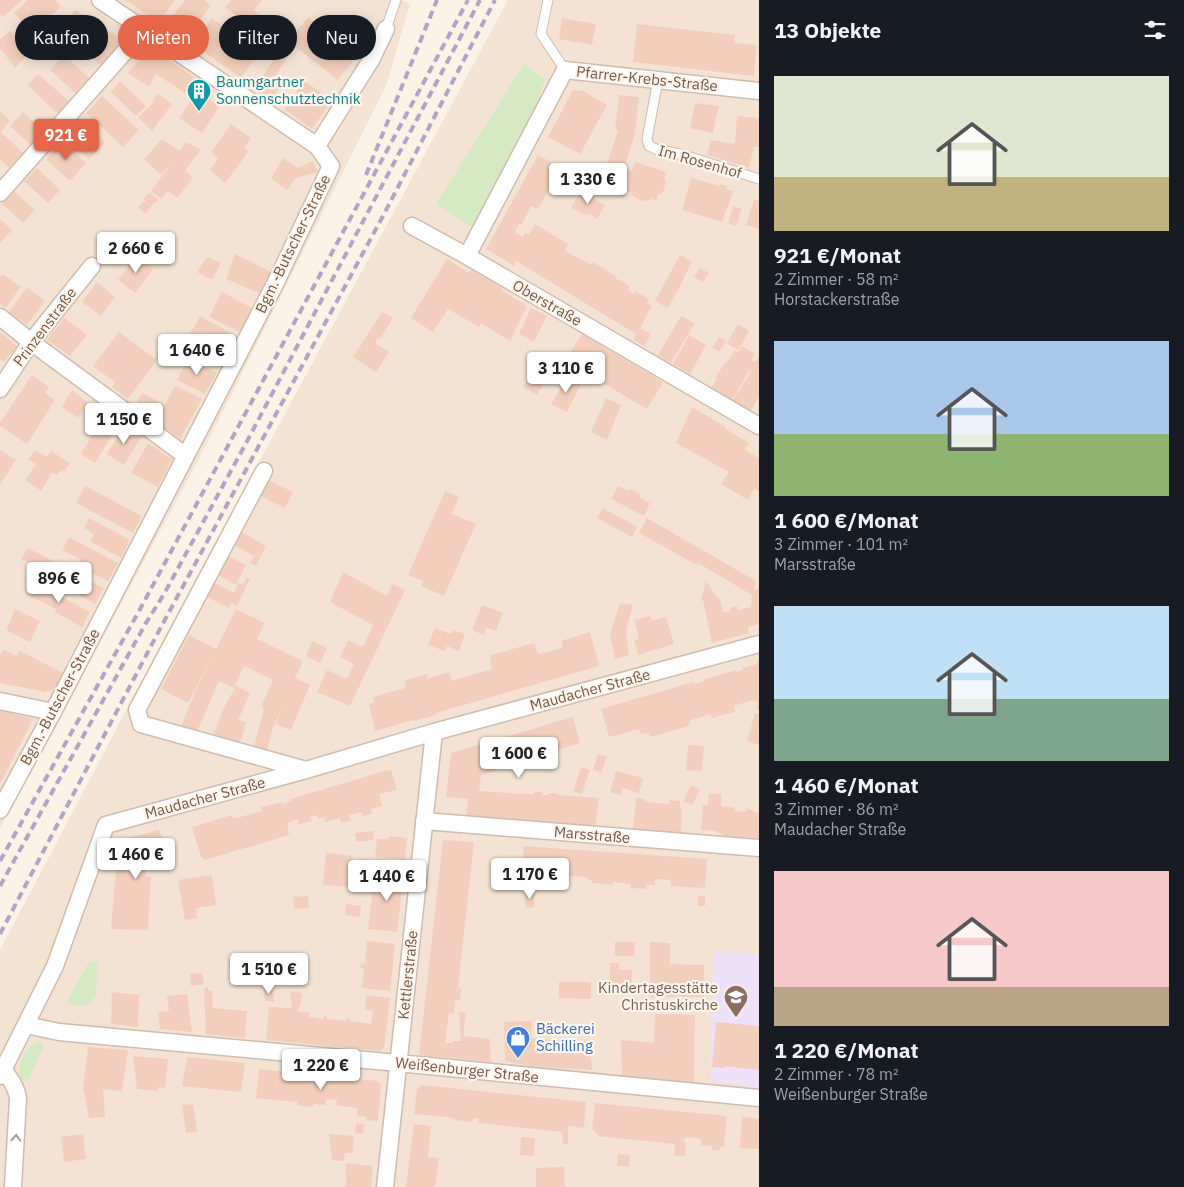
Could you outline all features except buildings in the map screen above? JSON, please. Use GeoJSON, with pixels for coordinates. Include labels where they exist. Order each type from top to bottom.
{"type":"FeatureCollection","features":[{"type":"Feature","properties":{"kind":"street"},"geometry":{"type":"LineString","coordinates":[[100,0],[122,15]]}},
{"type":"Feature","properties":{"kind":"street"},"geometry":{"type":"LineString","coordinates":[[189,60],[317,146],[371,60],[386,29]]}},
{"type":"Feature","properties":{"kind":"street"},"geometry":{"type":"LineString","coordinates":[[0,193],[118,59]]}},
{"type":"Feature","properties":{"kind":"street","name":"Pfarrer-Krebs-Straße"},"geometry":{"type":"LineString","coordinates":[[467,256],[565,70],[759,91]]}},
{"type":"Feature","properties":{"kind":"street","name":"Bgm.-Butscher-Straße"},"geometry":{"type":"LineString","coordinates":[[0,810],[53,712],[276,282],[331,166],[317,146]]}},
{"type":"Feature","properties":{"kind":"street","name":"Oberstraße"},"geometry":{"type":"LineString","coordinates":[[412,226],[759,426]]}},
{"type":"Feature","properties":{"kind":"street","name":"Prinzenstraße"},"geometry":{"type":"LineString","coordinates":[[0,389],[31,342],[92,266]]}},
{"type":"Feature","properties":{"kind":"street"},"geometry":{"type":"LineString","coordinates":[[0,317],[186,456]]}},
{"type":"Feature","properties":{"kind":"street","name":"Maudacher Straße"},"geometry":{"type":"LineString","coordinates":[[264,471],[137,710],[141,724],[306,770]]}},
{"type":"Feature","properties":{"kind":"street","name":"Maudacher Straße"},"geometry":{"type":"LineString","coordinates":[[2,1073],[55,966],[106,825],[306,770],[434,732],[759,644]]}},
{"type":"Feature","properties":{"kind":"street"},"geometry":{"type":"LineString","coordinates":[[0,700],[53,712]]}},
{"type":"Feature","properties":{"kind":"street","name":"Kettlerstraße"},"geometry":{"type":"LineString","coordinates":[[385,1187],[434,732]]}},
{"type":"Feature","properties":{"kind":"street","name":"Marsstraße"},"geometry":{"type":"LineString","coordinates":[[424,821],[759,848]]}},
{"type":"Feature","properties":{"kind":"street","name":"Weißenburger Straße"},"geometry":{"type":"LineString","coordinates":[[26,1025],[59,1032],[759,1098]]}},
{"type":"Feature","properties":{"kind":"street"},"geometry":{"type":"LineString","coordinates":[[2,1073],[14,1084],[18,1098],[13,1187]]}},
{"type":"Feature","properties":{"kind":"lane"},"geometry":{"type":"LineString","coordinates":[[386,29],[396,0]]}},
{"type":"Feature","properties":{"kind":"lane"},"geometry":{"type":"LineString","coordinates":[[548,0],[541,34],[565,70]]}},
{"type":"Feature","properties":{"kind":"lane","name":"Im Rosenhof"},"geometry":{"type":"LineString","coordinates":[[658,80],[647,138],[648,146],[656,150],[684,155],[759,179]]}},
{"type":"Feature","properties":{"kind":"shaded area"},"geometry":{"type":"Polygon","coordinates":[[[0,0],[402,0],[410,4],[386,86],[200,457],[0,828],[0,0]]]}},
{"type":"Feature","properties":{"kind":"shaded area"},"geometry":{"type":"Polygon","coordinates":[[[508,0],[759,0],[759,1187],[0,1187],[0,950],[169,629],[508,0]]]}},
{"type":"Feature","properties":{"kind":"shaded area","name":"Kindertagesstätte Christuskirche"},"geometry":{"type":"Polygon","coordinates":[[[713,952],[759,954],[759,1087],[711,1082],[713,952]]]}},
{"type":"Feature","properties":{"kind":"green space"},"geometry":{"type":"Polygon","coordinates":[[[524,64],[545,80],[526,132],[474,229],[436,204],[524,64]]]}},
{"type":"Feature","properties":{"kind":"green space"},"geometry":{"type":"Polygon","coordinates":[[[89,962],[98,962],[96,996],[86,1006],[66,1003],[89,962]]]}},
{"type":"Feature","properties":{"kind":"green space"},"geometry":{"type":"Polygon","coordinates":[[[40,1041],[44,1046],[29,1079],[21,1080],[20,1068],[23,1057],[34,1044],[40,1041]]]}},
{"type":"Feature","properties":{"kind":"railway"},"geometry":{"type":"LineString","coordinates":[[366,175],[437,0]]}},
{"type":"Feature","properties":{"kind":"railway"},"geometry":{"type":"LineString","coordinates":[[0,861],[139,611],[468,0]]}},
{"type":"Feature","properties":{"kind":"railway"},"geometry":{"type":"LineString","coordinates":[[0,886],[164,594],[245,445],[480,0]]}},
{"type":"Feature","properties":{"kind":"railway"},"geometry":{"type":"LineString","coordinates":[[0,934],[161,627],[383,216],[495,0]]}},
{"type":"Feature","properties":{"kind":"place","name":"Baumgartner Sonnenschutztechnik"},"geometry":{"type":"Point","coordinates":[199,112]}},
{"type":"Feature","properties":{"kind":"place","name":"Kindertagesstätte Christuskirche"},"geometry":{"type":"Point","coordinates":[736,1018]}},
{"type":"Feature","properties":{"kind":"place","name":"Bäckerei Schilling"},"geometry":{"type":"Point","coordinates":[518,1059]}}]}
